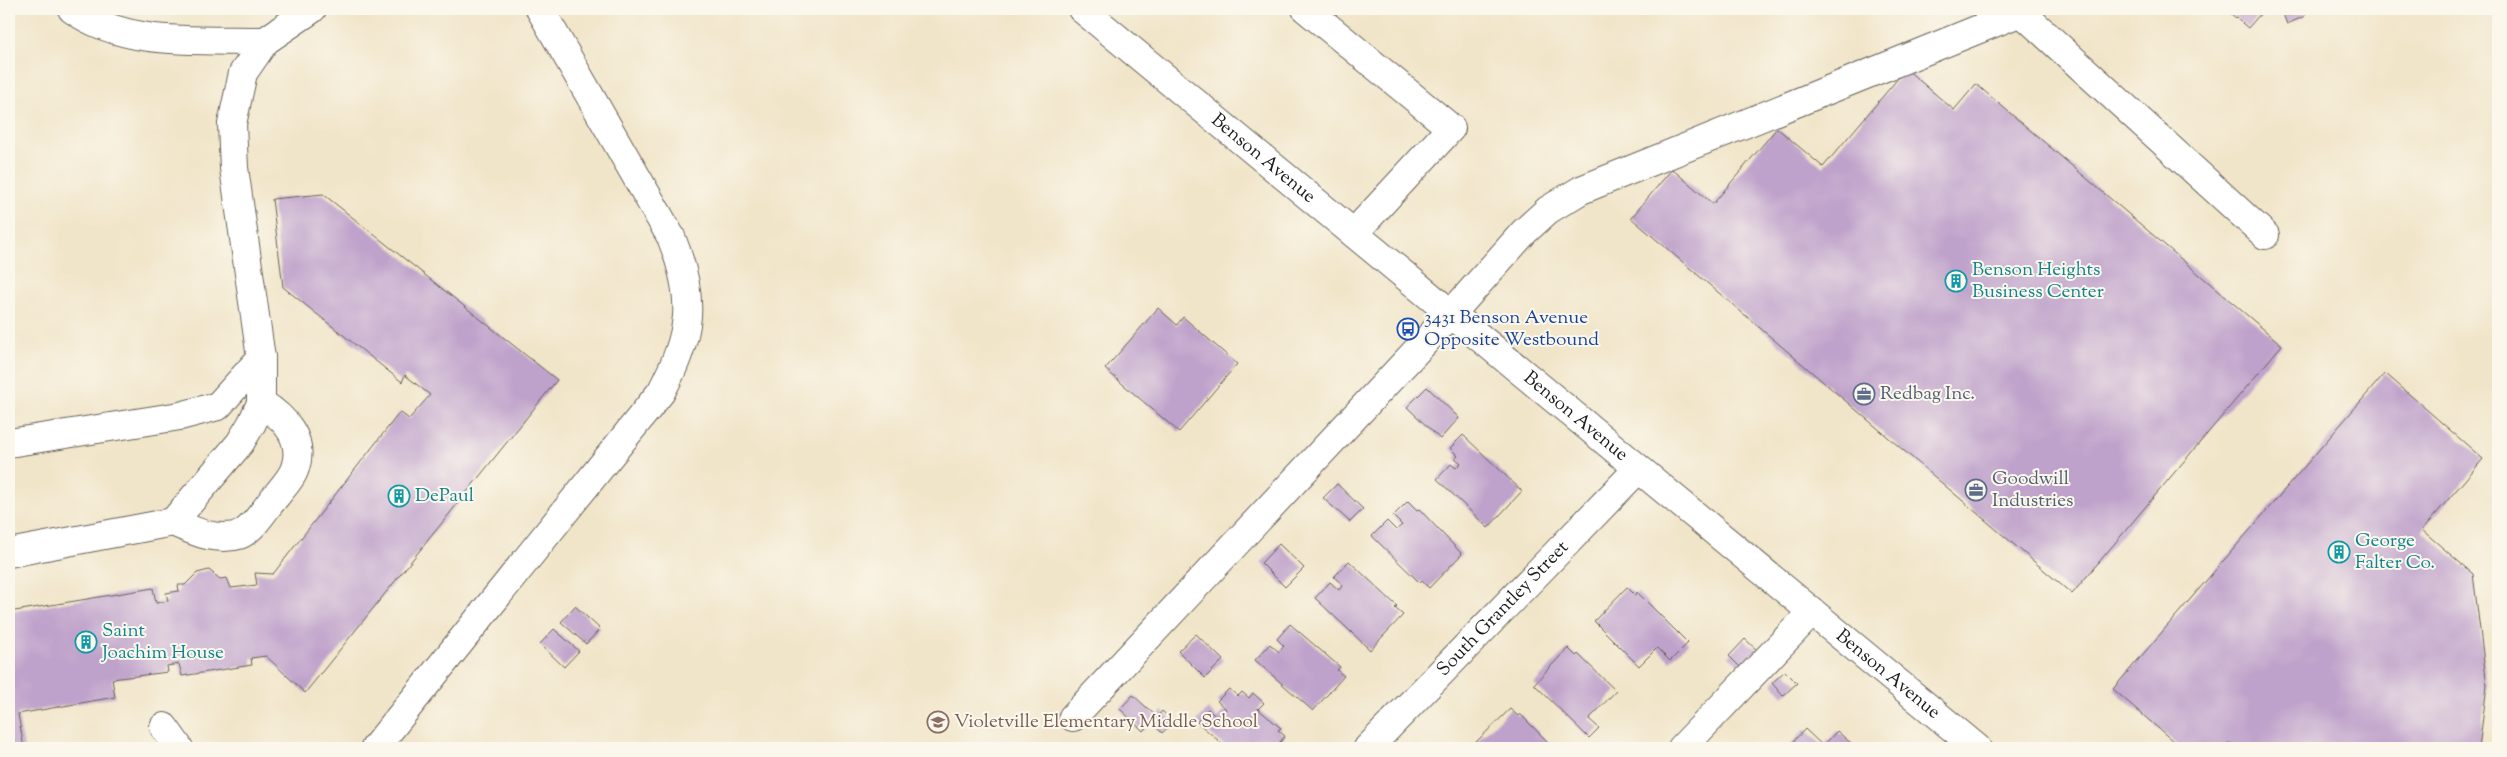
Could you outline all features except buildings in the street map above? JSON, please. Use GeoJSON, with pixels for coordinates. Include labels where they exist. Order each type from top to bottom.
{"type":"FeatureCollection","features":[{"type":"Feature","properties":{"kind":"street"},"geometry":{"type":"LineString","coordinates":[[72,9],[90,21],[140,38],[265,41]]}},
{"type":"Feature","properties":{"kind":"street"},"geometry":{"type":"LineString","coordinates":[[173,522],[240,443],[261,403],[261,358],[234,168],[232,124],[242,73],[265,41],[312,9]]}},
{"type":"Feature","properties":{"kind":"street"},"geometry":{"type":"LineString","coordinates":[[375,748],[661,392],[678,360],[686,333],[687,302],[683,267],[671,237],[540,9]]}},
{"type":"Feature","properties":{"kind":"street","name":"Benson Avenue"},"geometry":{"type":"LineString","coordinates":[[1082,9],[1977,748]]}},
{"type":"Feature","properties":{"kind":"street"},"geometry":{"type":"LineString","coordinates":[[1306,9],[1451,128],[1354,233]]}},
{"type":"Feature","properties":{"kind":"street"},"geometry":{"type":"LineString","coordinates":[[1073,717],[1451,314],[1524,232],[1548,210],[1581,190],[2022,12],[2266,235]]}},
{"type":"Feature","properties":{"kind":"street"},"geometry":{"type":"LineString","coordinates":[[9,443],[180,416],[218,406],[261,358]]}},
{"type":"Feature","properties":{"kind":"street"},"geometry":{"type":"LineString","coordinates":[[9,553],[173,522],[210,538],[238,536],[256,523],[295,469],[297,448],[291,429],[280,414],[261,403]]}},
{"type":"Feature","properties":{"kind":"street","name":"South Grantley Street"},"geometry":{"type":"LineString","coordinates":[[1368,748],[1638,468]]}},
{"type":"Feature","properties":{"kind":"street"},"geometry":{"type":"LineString","coordinates":[[1682,748],[1812,612]]}},
{"type":"Feature","properties":{"kind":"place","name":"Benson Heights Business Center"},"geometry":{"type":"Point","coordinates":[1956,281]}},
{"type":"Feature","properties":{"kind":"place","name":"3431 Benson Avenue Opposite Westbound"},"geometry":{"type":"Point","coordinates":[1408,329]}},
{"type":"Feature","properties":{"kind":"place","name":"Redbag Inc."},"geometry":{"type":"Point","coordinates":[1864,394]}},
{"type":"Feature","properties":{"kind":"place","name":"Goodwill Industries"},"geometry":{"type":"Point","coordinates":[1976,490]}},
{"type":"Feature","properties":{"kind":"place","name":"DePaul"},"geometry":{"type":"Point","coordinates":[399,496]}},
{"type":"Feature","properties":{"kind":"place","name":"George Falter Co."},"geometry":{"type":"Point","coordinates":[2339,552]}},
{"type":"Feature","properties":{"kind":"place","name":"Saint Joachim House"},"geometry":{"type":"Point","coordinates":[86,642]}},
{"type":"Feature","properties":{"kind":"place","name":"Violetville Elementary Middle School"},"geometry":{"type":"Point","coordinates":[938,722]}}]}
